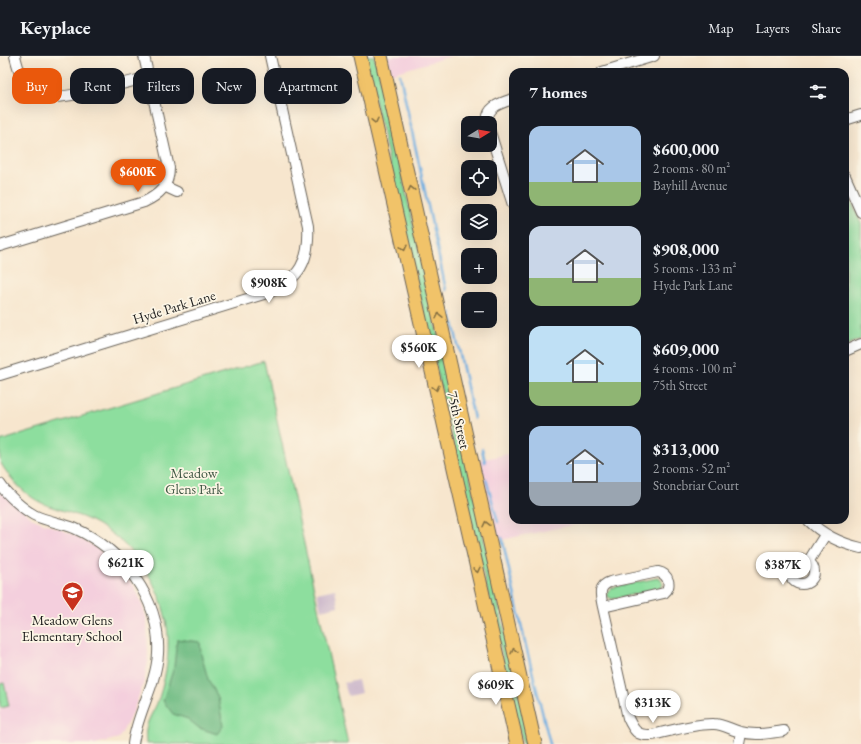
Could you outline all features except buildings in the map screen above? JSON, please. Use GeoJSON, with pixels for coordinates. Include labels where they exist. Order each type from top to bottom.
{"type":"FeatureCollection","features":[{"type":"Feature","properties":{"kind":"main road","name":"75th Street"},"geometry":{"type":"LineString","coordinates":[[360,56],[517,744]]}},
{"type":"Feature","properties":{"kind":"main road","name":"75th Street"},"geometry":{"type":"LineString","coordinates":[[381,56],[535,744]]}},
{"type":"Feature","properties":{"kind":"street"},"geometry":{"type":"LineString","coordinates":[[15,56],[19,72],[33,97],[64,97],[133,81]]}},
{"type":"Feature","properties":{"kind":"street"},"geometry":{"type":"LineString","coordinates":[[144,56],[147,68]]}},
{"type":"Feature","properties":{"kind":"street","name":"Hyde Park Lane"},"geometry":{"type":"LineString","coordinates":[[0,375],[268,293],[286,284],[295,276],[305,260],[309,244],[308,226],[270,56]]}},
{"type":"Feature","properties":{"kind":"street"},"geometry":{"type":"LineString","coordinates":[[615,68],[654,56]]}},
{"type":"Feature","properties":{"kind":"street"},"geometry":{"type":"LineString","coordinates":[[488,116],[491,108],[509,101]]}},
{"type":"Feature","properties":{"kind":"street"},"geometry":{"type":"LineString","coordinates":[[0,246],[144,202],[158,194],[168,178],[169,168],[155,104]]}},
{"type":"Feature","properties":{"kind":"street"},"geometry":{"type":"LineString","coordinates":[[849,119],[861,115]]}},
{"type":"Feature","properties":{"kind":"street"},"geometry":{"type":"LineString","coordinates":[[496,152],[509,192]]}},
{"type":"Feature","properties":{"kind":"street"},"geometry":{"type":"LineString","coordinates":[[849,185],[861,212]]}},
{"type":"Feature","properties":{"kind":"street"},"geometry":{"type":"LineString","coordinates":[[164,186],[177,192]]}},
{"type":"Feature","properties":{"kind":"street"},"geometry":{"type":"LineString","coordinates":[[849,349],[861,344]]}},
{"type":"Feature","properties":{"kind":"street"},"geometry":{"type":"LineString","coordinates":[[0,484],[12,498],[34,514],[72,528],[102,544],[127,566],[140,584],[151,609],[156,630],[158,654],[153,678],[136,727],[134,744]]}},
{"type":"Feature","properties":{"kind":"street"},"geometry":{"type":"LineString","coordinates":[[813,524],[834,540],[861,548]]}},
{"type":"Feature","properties":{"kind":"street"},"geometry":{"type":"LineString","coordinates":[[808,562],[826,535]]}},
{"type":"Feature","properties":{"kind":"street"},"geometry":{"type":"LineString","coordinates":[[603,608],[664,594],[669,585],[667,578],[662,573],[658,572],[606,584],[603,586],[601,592],[603,608],[628,718],[636,733],[644,736],[652,735],[706,724],[716,724],[741,733],[761,734],[784,731]]}},
{"type":"Feature","properties":{"kind":"street"},"geometry":{"type":"LineString","coordinates":[[739,744],[741,733]]}},
{"type":"Feature","properties":{"kind":"shaded area"},"geometry":{"type":"Polygon","coordinates":[[[386,56],[451,56],[390,74],[386,56]]]}},
{"type":"Feature","properties":{"kind":"shaded area"},"geometry":{"type":"Polygon","coordinates":[[[509,454],[509,524],[577,524],[496,541],[476,461],[509,454]]]}},
{"type":"Feature","properties":{"kind":"shaded area","name":"Meadow Glens Elementary School"},"geometry":{"type":"Polygon","coordinates":[[[0,491],[33,519],[72,534],[97,548],[111,559],[135,588],[147,621],[148,662],[144,681],[133,712],[119,738],[95,744],[0,744],[0,491]]]}},
{"type":"Feature","properties":{"kind":"shaded area"},"geometry":{"type":"Polygon","coordinates":[[[335,589],[338,606],[321,610],[317,593],[335,589]]]}},
{"type":"Feature","properties":{"kind":"shaded area"},"geometry":{"type":"Polygon","coordinates":[[[358,680],[361,693],[348,696],[344,683],[358,680]]]}},
{"type":"Feature","properties":{"kind":"green space"},"geometry":{"type":"Polygon","coordinates":[[[365,56],[374,56],[380,77],[530,744],[523,744],[519,729],[365,56]]]}},
{"type":"Feature","properties":{"kind":"green space"},"geometry":{"type":"Polygon","coordinates":[[[849,196],[861,224],[861,339],[849,344],[849,196]]]}},
{"type":"Feature","properties":{"kind":"green space","name":"Meadow Glens Park"},"geometry":{"type":"Polygon","coordinates":[[[264,361],[348,744],[146,744],[146,729],[162,689],[168,650],[166,620],[157,591],[150,577],[132,552],[108,531],[89,520],[39,502],[20,488],[1,464],[0,441],[264,361]]]}},
{"type":"Feature","properties":{"kind":"green space"},"geometry":{"type":"Polygon","coordinates":[[[657,578],[663,583],[659,589],[612,599],[607,596],[607,592],[611,588],[657,578]]]}},
{"type":"Feature","properties":{"kind":"green space"},"geometry":{"type":"Polygon","coordinates":[[[177,639],[200,642],[201,654],[208,679],[218,697],[223,726],[217,734],[199,728],[188,719],[173,714],[163,701],[174,667],[177,639]]]}},
{"type":"Feature","properties":{"kind":"green space"},"geometry":{"type":"Polygon","coordinates":[[[4,683],[9,706],[0,708],[0,684],[4,683]]]}},
{"type":"Feature","properties":{"kind":"waterway"},"geometry":{"type":"LineString","coordinates":[[400,75],[446,290]]}},
{"type":"Feature","properties":{"kind":"waterway"},"geometry":{"type":"LineString","coordinates":[[451,313],[474,419]]}},
{"type":"Feature","properties":{"kind":"waterway"},"geometry":{"type":"LineString","coordinates":[[482,449],[485,462]]}},
{"type":"Feature","properties":{"kind":"waterway"},"geometry":{"type":"LineString","coordinates":[[486,479],[498,522]]}},
{"type":"Feature","properties":{"kind":"waterway"},"geometry":{"type":"LineString","coordinates":[[502,538],[524,638],[550,744]]}},
{"type":"Feature","properties":{"kind":"place","name":"Meadow Glens Elementary School"},"geometry":{"type":"Point","coordinates":[72,612]}}]}
